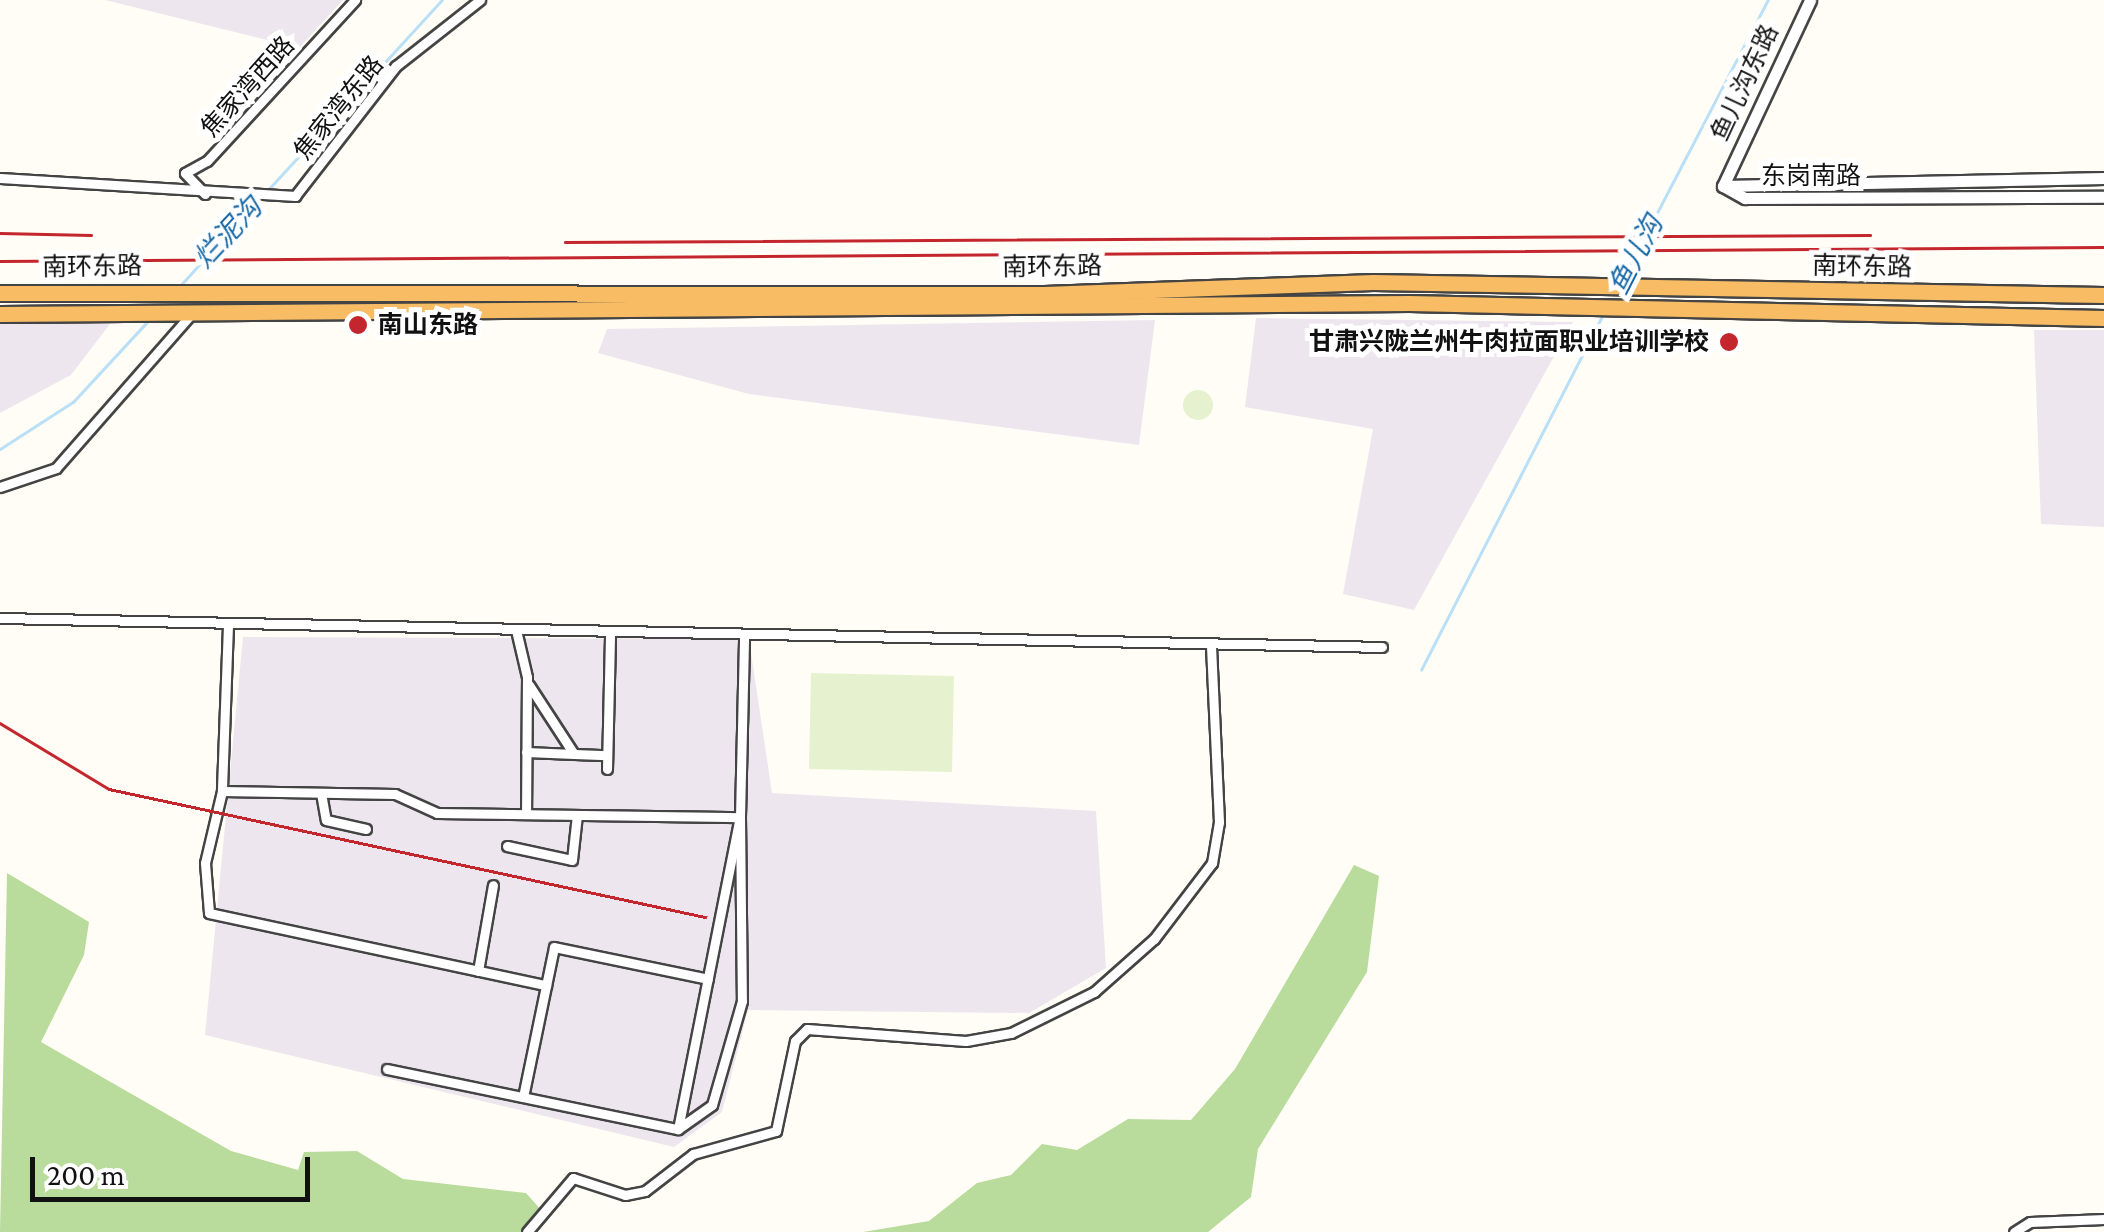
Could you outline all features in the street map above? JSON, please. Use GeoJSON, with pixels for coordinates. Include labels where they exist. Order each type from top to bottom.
{"type":"FeatureCollection","features":[{"type":"Feature","properties":{"kind":"highway","name":"南环东路"},"geometry":{"type":"LineString","coordinates":[[0,293],[190,290],[1044,294],[1373,282],[1628,290],[2104,296]]}},
{"type":"Feature","properties":{"kind":"highway"},"geometry":{"type":"LineString","coordinates":[[1373,282],[1374,304]]}},
{"type":"Feature","properties":{"kind":"highway","name":"南环东路"},"geometry":{"type":"LineString","coordinates":[[0,314],[1374,304],[1616,312],[2104,318]]}},
{"type":"Feature","properties":{"kind":"street","name":"焦家湾西路"},"geometry":{"type":"LineString","coordinates":[[204,194],[185,173],[208,161],[355,0]]}},
{"type":"Feature","properties":{"kind":"street","name":"焦家湾东路"},"geometry":{"type":"LineString","coordinates":[[204,194],[295,196],[396,66],[480,0]]}},
{"type":"Feature","properties":{"kind":"street","name":"鱼儿沟东路"},"geometry":{"type":"LineString","coordinates":[[1724,186],[1810,0]]}},
{"type":"Feature","properties":{"kind":"street"},"geometry":{"type":"LineString","coordinates":[[0,178],[204,194]]}},
{"type":"Feature","properties":{"kind":"street","name":"东岗南路"},"geometry":{"type":"LineString","coordinates":[[1724,186],[2104,178]]}},
{"type":"Feature","properties":{"kind":"street","name":"东岗南路"},"geometry":{"type":"LineString","coordinates":[[1724,186],[1746,198],[2104,196]]}},
{"type":"Feature","properties":{"kind":"street"},"geometry":{"type":"LineString","coordinates":[[0,488],[56,468],[187,312]]}},
{"type":"Feature","properties":{"kind":"street"},"geometry":{"type":"LineString","coordinates":[[0,618],[1382,647]]}},
{"type":"Feature","properties":{"kind":"street"},"geometry":{"type":"LineString","coordinates":[[228,625],[222,792],[204,863],[213,918],[546,985]]}},
{"type":"Feature","properties":{"kind":"street"},"geometry":{"type":"LineString","coordinates":[[516,630],[536,706],[574,754]]}},
{"type":"Feature","properties":{"kind":"street"},"geometry":{"type":"LineString","coordinates":[[607,769],[610,632]]}},
{"type":"Feature","properties":{"kind":"street"},"geometry":{"type":"LineString","coordinates":[[388,1070],[678,1130],[712,1105],[742,1001],[740,817],[744,635]]}},
{"type":"Feature","properties":{"kind":"street"},"geometry":{"type":"LineString","coordinates":[[527,1232],[574,1178],[625,1195],[645,1191],[693,1154],[776,1131],[795,1041],[807,1029],[966,1041],[1011,1034],[1094,992],[1154,939],[1212,863],[1220,822],[1211,644]]}},
{"type":"Feature","properties":{"kind":"street"},"geometry":{"type":"LineString","coordinates":[[526,814],[527,677]]}},
{"type":"Feature","properties":{"kind":"street"},"geometry":{"type":"LineString","coordinates":[[526,752],[607,755]]}},
{"type":"Feature","properties":{"kind":"street"},"geometry":{"type":"LineString","coordinates":[[222,792],[408,796],[436,813],[740,817]]}},
{"type":"Feature","properties":{"kind":"street"},"geometry":{"type":"LineString","coordinates":[[321,793],[326,820],[366,829]]}},
{"type":"Feature","properties":{"kind":"street"},"geometry":{"type":"LineString","coordinates":[[507,846],[572,860],[577,815]]}},
{"type":"Feature","properties":{"kind":"street"},"geometry":{"type":"LineString","coordinates":[[678,1130],[740,817]]}},
{"type":"Feature","properties":{"kind":"street"},"geometry":{"type":"LineString","coordinates":[[478,971],[494,885]]}},
{"type":"Feature","properties":{"kind":"street"},"geometry":{"type":"LineString","coordinates":[[523,1097],[554,947],[708,979]]}},
{"type":"Feature","properties":{"kind":"street"},"geometry":{"type":"LineString","coordinates":[[2014,1232],[2030,1222],[2104,1219]]}},
{"type":"Feature","properties":{"kind":"shaded area"},"geometry":{"type":"Polygon","coordinates":[[[105,0],[343,0],[299,48],[105,0]]]}},
{"type":"Feature","properties":{"kind":"shaded area"},"geometry":{"type":"Polygon","coordinates":[[[1256,318],[1573,322],[1414,610],[1343,594],[1373,429],[1245,407],[1256,318]]]}},
{"type":"Feature","properties":{"kind":"shaded area"},"geometry":{"type":"Polygon","coordinates":[[[1155,320],[1139,445],[749,394],[598,353],[607,329],[1155,320]]]}},
{"type":"Feature","properties":{"kind":"shaded area"},"geometry":{"type":"Polygon","coordinates":[[[0,324],[110,324],[71,375],[0,413],[0,324]]]}},
{"type":"Feature","properties":{"kind":"shaded area"},"geometry":{"type":"Polygon","coordinates":[[[2034,330],[2104,330],[2104,527],[2041,524],[2034,330]]]}},
{"type":"Feature","properties":{"kind":"shaded area"},"geometry":{"type":"Polygon","coordinates":[[[243,637],[749,639],[772,793],[1096,811],[1106,968],[1029,1013],[748,1010],[722,1112],[674,1147],[205,1035],[243,637]]]}},
{"type":"Feature","properties":{"kind":"green space"},"geometry":{"type":"Polygon","coordinates":[[[1198,390],[1208,395],[1213,405],[1208,415],[1198,420],[1188,415],[1183,405],[1188,395],[1198,390]]]}},
{"type":"Feature","properties":{"kind":"green space"},"geometry":{"type":"Polygon","coordinates":[[[811,673],[954,676],[952,772],[809,769],[811,673]]]}},
{"type":"Feature","properties":{"kind":"green space"},"geometry":{"type":"Polygon","coordinates":[[[1354,865],[1379,876],[1367,972],[1258,1149],[1251,1197],[1208,1232],[863,1232],[929,1221],[977,1183],[1011,1175],[1042,1144],[1077,1150],[1128,1119],[1191,1120],[1235,1069],[1354,865]]]}},
{"type":"Feature","properties":{"kind":"green space"},"geometry":{"type":"Polygon","coordinates":[[[7,873],[89,922],[84,955],[41,1042],[231,1151],[298,1170],[304,1152],[357,1151],[403,1179],[526,1193],[542,1211],[531,1232],[0,1232],[7,873]]]}},
{"type":"Feature","properties":{"kind":"waterway","name":"烂泥沟"},"geometry":{"type":"LineString","coordinates":[[266,192],[442,0]]}},
{"type":"Feature","properties":{"kind":"waterway","name":"鱼儿沟"},"geometry":{"type":"LineString","coordinates":[[1621,282],[1768,0]]}},
{"type":"Feature","properties":{"kind":"waterway","name":"烂泥沟"},"geometry":{"type":"LineString","coordinates":[[178,288],[260,198]]}},
{"type":"Feature","properties":{"kind":"waterway","name":"鱼儿沟"},"geometry":{"type":"LineString","coordinates":[[1421,670],[1603,315]]}},
{"type":"Feature","properties":{"kind":"waterway","name":"烂泥沟"},"geometry":{"type":"LineString","coordinates":[[0,449],[73,402],[149,320]]}},
{"type":"Feature","properties":{"kind":"railway"},"geometry":{"type":"LineString","coordinates":[[0,233],[91,235]]}},
{"type":"Feature","properties":{"kind":"railway"},"geometry":{"type":"LineString","coordinates":[[565,242],[1870,235]]}},
{"type":"Feature","properties":{"kind":"railway"},"geometry":{"type":"LineString","coordinates":[[0,261],[2104,247]]}},
{"type":"Feature","properties":{"kind":"railway"},"geometry":{"type":"LineString","coordinates":[[0,723],[109,789],[705,917]]}},
{"type":"Feature","properties":{"kind":"place","name":"南山东路"},"geometry":{"type":"Point","coordinates":[358,325]}},
{"type":"Feature","properties":{"kind":"place","name":"甘肃兴陇兰州牛肉拉面职业培训学校"},"geometry":{"type":"Point","coordinates":[1729,342]}}]}
